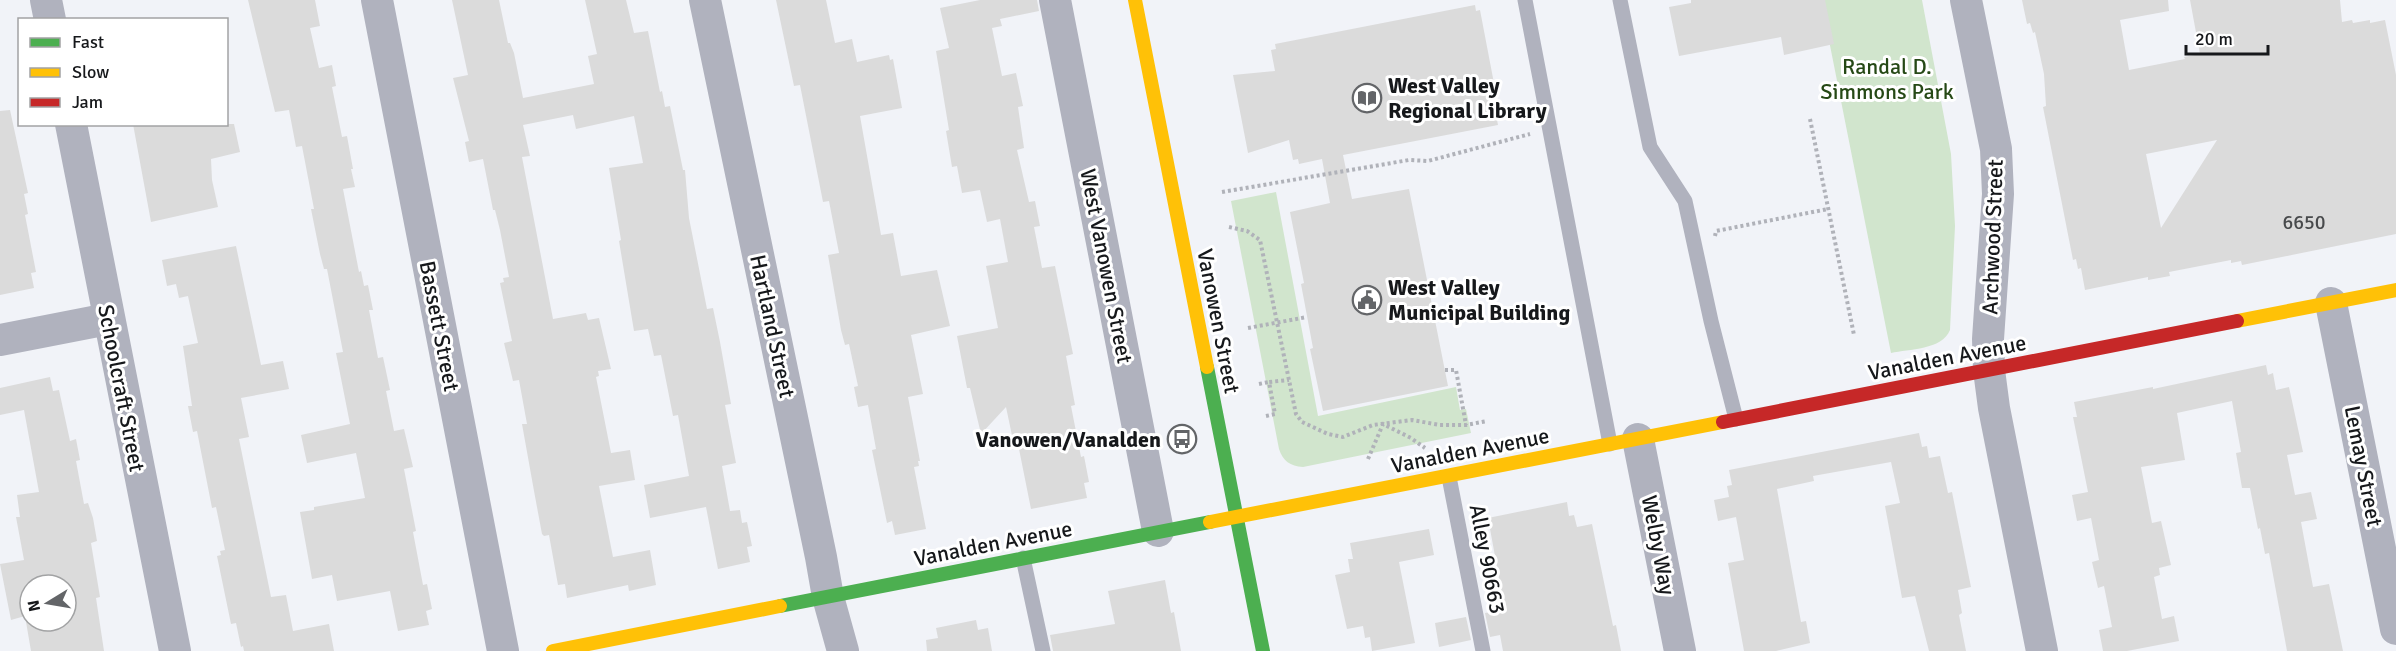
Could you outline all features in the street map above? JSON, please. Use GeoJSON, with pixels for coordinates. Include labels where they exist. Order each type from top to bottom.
{"type":"FeatureCollection","features":[{"type":"Feature","properties":{"kind":"street"},"geometry":{"type":"LineString","coordinates":[[46,0],[50,18]]}},
{"type":"Feature","properties":{"kind":"street","name":"Bassett Street"},"geometry":{"type":"LineString","coordinates":[[377,0],[503,651]]}},
{"type":"Feature","properties":{"kind":"street","name":"Hartland Street"},"geometry":{"type":"LineString","coordinates":[[705,0],[828,597],[843,651]]}},
{"type":"Feature","properties":{"kind":"street","name":"West Vanowen Street"},"geometry":{"type":"LineString","coordinates":[[1055,0],[1158,531]]}},
{"type":"Feature","properties":{"kind":"street","name":"Vanowen Street"},"geometry":{"type":"LineString","coordinates":[[1135,0],[1263,651]]}},
{"type":"Feature","properties":{"kind":"street","name":"Archwood Street"},"geometry":{"type":"LineString","coordinates":[[1966,0],[1996,149],[1998,194],[1988,339],[1989,370],[1994,408],[2042,651]]}},
{"type":"Feature","properties":{"kind":"street","name":"Schoolcraft Street"},"geometry":{"type":"LineString","coordinates":[[70,126],[175,651]]}},
{"type":"Feature","properties":{"kind":"street","name":"Vanalden Avenue"},"geometry":{"type":"LineString","coordinates":[[553,651],[2396,290]]}},
{"type":"Feature","properties":{"kind":"street","name":"Lemay Street"},"geometry":{"type":"LineString","coordinates":[[2331,303],[2396,629]]}},
{"type":"Feature","properties":{"kind":"street"},"geometry":{"type":"LineString","coordinates":[[0,340],[108,319]]}},
{"type":"Feature","properties":{"kind":"street","name":"Welby Way"},"geometry":{"type":"LineString","coordinates":[[1624,441],[1680,651]]}},
{"type":"Feature","properties":{"kind":"lane"},"geometry":{"type":"LineString","coordinates":[[1525,0],[1549,129],[1624,441]]}},
{"type":"Feature","properties":{"kind":"lane"},"geometry":{"type":"LineString","coordinates":[[1620,0],[1650,147],[1685,201],[1711,321],[1736,419]]}},
{"type":"Feature","properties":{"kind":"lane","name":"Alley 90663"},"geometry":{"type":"LineString","coordinates":[[1449,477],[1483,651]]}},
{"type":"Feature","properties":{"kind":"lane"},"geometry":{"type":"LineString","coordinates":[[1023,558],[1042,651]]}},
{"type":"Feature","properties":{"kind":"path"},"geometry":{"type":"LineString","coordinates":[[1810,119],[1854,335]]}},
{"type":"Feature","properties":{"kind":"path"},"geometry":{"type":"LineString","coordinates":[[1222,192],[1409,160],[1428,161],[1549,129]]}},
{"type":"Feature","properties":{"kind":"path"},"geometry":{"type":"LineString","coordinates":[[1715,240],[1716,231],[1828,209]]}},
{"type":"Feature","properties":{"kind":"path"},"geometry":{"type":"LineString","coordinates":[[1229,227],[1247,231],[1260,240],[1296,414],[1302,422],[1328,435],[1343,437],[1383,424],[1412,420],[1440,425],[1466,425],[1487,421]]}},
{"type":"Feature","properties":{"kind":"path"},"geometry":{"type":"LineString","coordinates":[[1248,328],[1307,317]]}},
{"type":"Feature","properties":{"kind":"path"},"geometry":{"type":"LineString","coordinates":[[1445,370],[1456,370],[1466,425]]}},
{"type":"Feature","properties":{"kind":"path"},"geometry":{"type":"LineString","coordinates":[[1259,384],[1289,380]]}},
{"type":"Feature","properties":{"kind":"path"},"geometry":{"type":"LineString","coordinates":[[1266,416],[1275,414],[1269,382]]}},
{"type":"Feature","properties":{"kind":"path"},"geometry":{"type":"LineString","coordinates":[[1383,424],[1412,438],[1425,448]]}},
{"type":"Feature","properties":{"kind":"path"},"geometry":{"type":"LineString","coordinates":[[1368,459],[1383,424]]}},
{"type":"Feature","properties":{"kind":"green space","name":"Randal D. Simmons Park"},"geometry":{"type":"Polygon","coordinates":[[[1821,0],[1922,0],[1951,154],[1955,226],[1950,330],[1946,337],[1933,345],[1891,353],[1821,0]]]}},
{"type":"Feature","properties":{"kind":"green space"},"geometry":{"type":"Polygon","coordinates":[[[1276,192],[1318,416],[1456,387],[1460,410],[1466,409],[1471,433],[1303,467],[1285,460],[1279,449],[1231,201],[1276,192]]]}},
{"type":"Feature","properties":{"kind":"building"},"geometry":{"type":"Polygon","coordinates":[[[248,0],[315,0],[320,26],[310,28],[319,68],[332,65],[336,86],[332,87],[342,137],[347,136],[353,169],[351,169],[355,187],[343,189],[359,272],[361,271],[364,286],[368,285],[373,310],[369,310],[378,358],[383,357],[390,390],[386,391],[394,431],[404,429],[413,467],[404,469],[416,531],[413,532],[423,585],[427,584],[432,609],[426,611],[429,625],[398,631],[390,591],[337,601],[332,575],[312,579],[300,512],[314,510],[314,507],[365,498],[356,453],[307,463],[301,435],[350,424],[336,353],[343,352],[327,269],[324,269],[320,254],[311,209],[314,209],[302,146],[296,147],[289,110],[275,112],[248,0]]]}},
{"type":"Feature","properties":{"kind":"building"},"geometry":{"type":"Polygon","coordinates":[[[452,0],[499,0],[508,43],[514,53],[523,98],[594,84],[588,56],[597,54],[585,0],[626,0],[634,33],[648,31],[660,92],[662,91],[665,107],[670,106],[683,170],[685,170],[689,218],[707,309],[713,308],[720,342],[731,404],[725,405],[736,463],[722,466],[730,511],[740,510],[742,523],[747,522],[752,546],[747,547],[750,562],[718,569],[706,507],[650,518],[644,485],[689,476],[678,415],[673,416],[661,355],[654,356],[648,329],[634,331],[619,241],[621,240],[609,168],[643,163],[634,116],[576,129],[573,115],[523,125],[530,156],[522,157],[553,319],[586,313],[588,320],[599,318],[611,369],[598,371],[599,376],[596,377],[611,453],[630,450],[635,480],[599,486],[613,557],[650,550],[656,585],[629,591],[628,585],[567,598],[565,584],[558,585],[549,535],[542,534],[522,424],[527,424],[519,380],[513,381],[504,343],[512,341],[500,283],[504,282],[503,278],[509,277],[500,230],[495,210],[493,210],[483,159],[469,162],[465,142],[469,141],[453,78],[468,75],[452,0]]]}},
{"type":"Feature","properties":{"kind":"building"},"geometry":{"type":"Polygon","coordinates":[[[776,0],[826,0],[835,43],[852,39],[857,62],[889,55],[890,60],[893,59],[902,108],[860,116],[881,235],[893,233],[901,276],[937,270],[950,326],[911,335],[923,394],[908,397],[920,461],[918,461],[919,466],[914,467],[926,529],[895,535],[892,521],[887,523],[872,450],[876,449],[868,405],[858,407],[854,387],[858,386],[849,344],[845,345],[841,330],[828,255],[839,253],[829,201],[823,202],[800,85],[794,86],[776,0]]]}},
{"type":"Feature","properties":{"kind":"building"},"geometry":{"type":"Polygon","coordinates":[[[980,0],[1037,0],[1039,11],[1000,19],[1002,26],[992,28],[1002,76],[1016,73],[1023,106],[1018,107],[1024,148],[1017,150],[1029,202],[1035,201],[1040,226],[1034,227],[1042,268],[1055,266],[1073,354],[1066,356],[1075,405],[1071,406],[1081,457],[1084,456],[1089,482],[1084,483],[1087,498],[1031,509],[1018,444],[1014,445],[1006,407],[981,434],[970,388],[967,388],[957,336],[998,328],[986,266],[1008,262],[1000,219],[987,222],[980,190],[962,193],[957,166],[952,167],[946,131],[949,130],[936,51],[949,48],[940,8],[980,0]]]}},
{"type":"Feature","properties":{"kind":"building"},"geometry":{"type":"Polygon","coordinates":[[[1691,0],[1825,0],[1834,44],[1784,55],[1781,37],[1679,56],[1669,7],[1691,3],[1691,0]]]}},
{"type":"Feature","properties":{"kind":"building"},"geometry":{"type":"Polygon","coordinates":[[[2022,0],[2168,0],[2169,11],[2120,20],[2129,70],[2200,54],[2190,0],[2340,0],[2342,22],[2370,20],[2370,23],[2385,20],[2396,75],[2396,234],[2242,265],[2241,261],[2231,263],[2231,260],[2169,272],[2170,276],[2148,280],[2148,277],[2085,290],[2081,268],[2078,269],[2076,259],[2073,260],[2043,107],[2046,106],[2044,74],[2035,32],[2033,33],[2030,23],[2027,24],[2022,0]],[[2217,140],[2146,154],[2161,228],[2217,140]]]}},
{"type":"Feature","properties":{"kind":"building"},"geometry":{"type":"Polygon","coordinates":[[[1475,5],[1476,11],[1480,10],[1501,120],[1497,120],[1498,125],[1343,155],[1352,199],[1409,189],[1448,386],[1323,411],[1310,349],[1313,348],[1301,284],[1304,283],[1290,212],[1330,203],[1322,159],[1299,164],[1298,159],[1293,160],[1289,140],[1248,153],[1233,75],[1275,71],[1271,50],[1276,49],[1275,44],[1475,5]]]}},
{"type":"Feature","properties":{"kind":"building"},"geometry":{"type":"Polygon","coordinates":[[[10,110],[28,193],[24,194],[28,214],[25,215],[36,272],[31,273],[34,288],[0,295],[0,111],[10,110]]]}},
{"type":"Feature","properties":{"kind":"building"},"geometry":{"type":"Polygon","coordinates":[[[228,124],[234,124],[240,152],[211,159],[212,180],[218,207],[151,222],[133,126],[228,126],[228,124]]]}},
{"type":"Feature","properties":{"kind":"building"},"geometry":{"type":"Polygon","coordinates":[[[236,246],[261,365],[283,361],[289,389],[241,398],[249,437],[239,439],[271,597],[286,595],[293,631],[329,624],[334,651],[244,651],[236,623],[231,624],[217,556],[221,555],[220,551],[225,550],[216,507],[212,508],[197,431],[193,432],[188,406],[192,406],[183,346],[198,343],[188,296],[179,298],[176,284],[167,286],[162,260],[236,246]]]}},
{"type":"Feature","properties":{"kind":"building"},"geometry":{"type":"Polygon","coordinates":[[[2266,365],[2268,375],[2273,373],[2276,390],[2289,387],[2303,452],[2287,455],[2295,495],[2311,492],[2317,519],[2301,522],[2313,587],[2329,584],[2343,651],[2287,651],[2269,553],[2265,554],[2250,488],[2242,488],[2236,453],[2241,452],[2232,401],[2177,413],[2185,460],[2141,467],[2152,523],[2161,521],[2171,565],[2159,568],[2160,575],[2154,577],[2162,619],[2174,616],[2179,641],[2127,651],[2103,651],[2099,630],[2112,627],[2104,586],[2098,588],[2092,562],[2099,560],[2091,518],[2077,521],[2072,495],[2088,492],[2073,417],[2077,417],[2074,402],[2153,387],[2153,389],[2266,365]]]}},
{"type":"Feature","properties":{"kind":"building"},"geometry":{"type":"Polygon","coordinates":[[[50,377],[53,391],[59,390],[70,441],[76,439],[80,460],[76,461],[84,504],[88,503],[97,541],[91,543],[100,597],[96,598],[104,651],[31,651],[28,633],[78,633],[78,573],[18,573],[18,618],[11,620],[0,564],[24,560],[16,517],[20,517],[17,495],[39,492],[24,410],[0,415],[0,388],[50,377]]]}},
{"type":"Feature","properties":{"kind":"building"},"geometry":{"type":"Polygon","coordinates":[[[1919,433],[1922,447],[1927,446],[1929,458],[1940,456],[1948,493],[1952,492],[1971,587],[1958,590],[1962,613],[1959,615],[1966,651],[1929,651],[1915,596],[1902,598],[1885,506],[1900,503],[1891,462],[1813,476],[1814,481],[1777,489],[1801,622],[1806,621],[1810,643],[1776,651],[1744,651],[1728,563],[1744,560],[1736,517],[1718,521],[1714,500],[1729,497],[1727,486],[1732,485],[1729,470],[1919,433]]]}},
{"type":"Feature","properties":{"kind":"building"},"geometry":{"type":"Polygon","coordinates":[[[1567,502],[1569,516],[1574,515],[1577,527],[1592,524],[1613,626],[1616,625],[1621,651],[1503,651],[1500,635],[1490,637],[1485,613],[1496,611],[1490,580],[1499,578],[1488,518],[1567,502]]]}},
{"type":"Feature","properties":{"kind":"building"},"geometry":{"type":"Polygon","coordinates":[[[1429,529],[1434,555],[1399,562],[1415,643],[1372,651],[1370,637],[1365,638],[1363,626],[1347,629],[1335,575],[1350,572],[1348,559],[1353,559],[1350,543],[1429,529]]]}},
{"type":"Feature","properties":{"kind":"building"},"geometry":{"type":"Polygon","coordinates":[[[1165,580],[1181,651],[1053,651],[1050,635],[1115,624],[1108,591],[1165,580]]]}},
{"type":"Feature","properties":{"kind":"building"},"geometry":{"type":"Polygon","coordinates":[[[1466,617],[1471,640],[1439,647],[1435,623],[1466,617]]]}},
{"type":"Feature","properties":{"kind":"building"},"geometry":{"type":"Polygon","coordinates":[[[976,620],[978,630],[988,628],[992,651],[927,651],[926,640],[938,638],[936,628],[976,620]]]}},
{"type":"Feature","properties":{"kind":"traffic: fast"},"geometry":{"type":"LineString","coordinates":[[1207,367],[1263,651]]}},
{"type":"Feature","properties":{"kind":"traffic: fast"},"geometry":{"type":"LineString","coordinates":[[780,606],[1210,522]]}},
{"type":"Feature","properties":{"kind":"traffic: slow"},"geometry":{"type":"LineString","coordinates":[[1135,0],[1207,367]]}},
{"type":"Feature","properties":{"kind":"traffic: slow"},"geometry":{"type":"LineString","coordinates":[[2237,321],[2396,290]]}},
{"type":"Feature","properties":{"kind":"traffic: slow"},"geometry":{"type":"LineString","coordinates":[[1210,522],[1723,422]]}},
{"type":"Feature","properties":{"kind":"traffic: slow"},"geometry":{"type":"LineString","coordinates":[[553,651],[780,606]]}},
{"type":"Feature","properties":{"kind":"traffic: jam"},"geometry":{"type":"LineString","coordinates":[[1723,422],[2237,321]]}},
{"type":"Feature","properties":{"kind":"place","name":"West Valley Regional Library"},"geometry":{"type":"Point","coordinates":[1367,98]}},
{"type":"Feature","properties":{"kind":"place","name":"West Valley Municipal Building"},"geometry":{"type":"Point","coordinates":[1367,300]}},
{"type":"Feature","properties":{"kind":"place","name":"Vanowen/Vanalden"},"geometry":{"type":"Point","coordinates":[1182,439]}}]}
